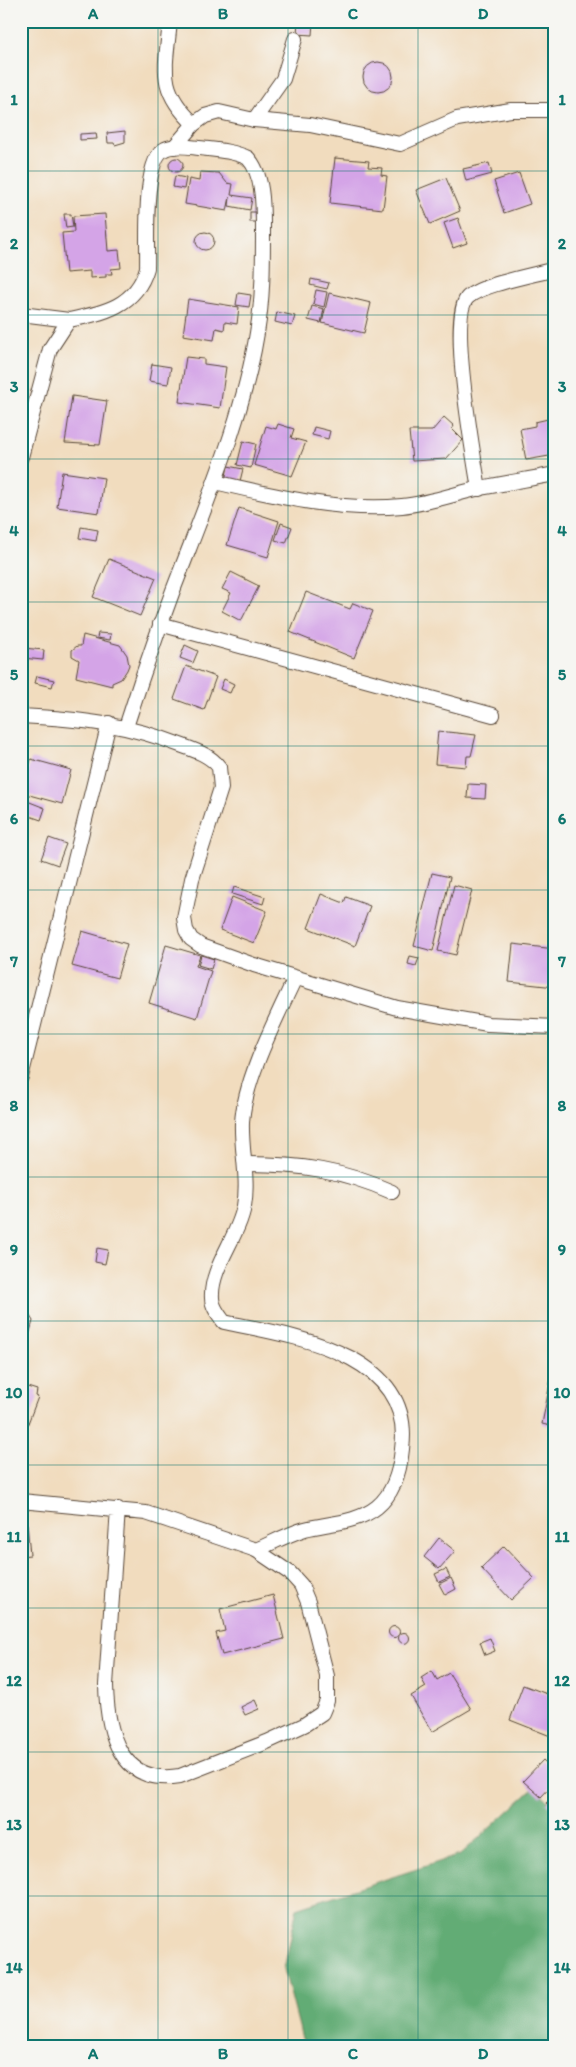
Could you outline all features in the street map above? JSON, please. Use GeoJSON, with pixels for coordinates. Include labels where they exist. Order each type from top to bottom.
{"type":"FeatureCollection","features":[{"type":"Feature","properties":{"kind":"street"},"geometry":{"type":"LineString","coordinates":[[170,21],[165,83],[179,107],[194,124]]}},
{"type":"Feature","properties":{"kind":"street"},"geometry":{"type":"LineString","coordinates":[[254,120],[283,79],[295,39]]}},
{"type":"Feature","properties":{"kind":"street"},"geometry":{"type":"LineString","coordinates":[[174,147],[194,124],[205,116],[219,112],[254,120],[310,126],[400,144],[456,119],[511,110],[552,110]]}},
{"type":"Feature","properties":{"kind":"street"},"geometry":{"type":"LineString","coordinates":[[21,314],[69,320],[90,316],[122,303],[136,293],[143,281],[147,268],[151,172],[158,154],[164,149],[174,147],[220,150],[248,158],[256,170],[263,218],[263,269],[258,332],[236,416],[214,482],[160,624],[126,727]]}},
{"type":"Feature","properties":{"kind":"street"},"geometry":{"type":"LineString","coordinates":[[479,489],[460,346],[461,312],[464,303],[476,292],[555,270]]}},
{"type":"Feature","properties":{"kind":"street"},"geometry":{"type":"LineString","coordinates":[[21,457],[50,349],[69,320]]}},
{"type":"Feature","properties":{"kind":"street"},"geometry":{"type":"LineString","coordinates":[[214,482],[296,499],[381,507],[432,502],[479,489],[555,474]]}},
{"type":"Feature","properties":{"kind":"street"},"geometry":{"type":"LineString","coordinates":[[160,624],[493,715]]}},
{"type":"Feature","properties":{"kind":"street"},"geometry":{"type":"LineString","coordinates":[[21,716],[75,719],[126,727],[207,756],[220,766],[221,788],[192,879],[185,908],[185,924],[191,939],[200,946],[362,999],[424,1014],[488,1024],[555,1027]]}},
{"type":"Feature","properties":{"kind":"street"},"geometry":{"type":"LineString","coordinates":[[21,1077],[110,723]]}},
{"type":"Feature","properties":{"kind":"street"},"geometry":{"type":"LineString","coordinates":[[256,1550],[304,1530],[358,1517],[376,1507],[391,1491],[400,1466],[404,1439],[403,1416],[394,1395],[374,1373],[362,1365],[306,1338],[224,1322],[216,1310],[212,1299],[213,1282],[244,1208],[246,1164],[242,1121],[249,1091],[266,1040],[295,978]]}},
{"type":"Feature","properties":{"kind":"street"},"geometry":{"type":"LineString","coordinates":[[246,1164],[316,1167],[368,1182],[392,1192]]}},
{"type":"Feature","properties":{"kind":"street"},"geometry":{"type":"LineString","coordinates":[[21,1500],[118,1509],[146,1513],[256,1550],[290,1573],[301,1586],[308,1602],[328,1676],[327,1701],[322,1713],[304,1725],[267,1742],[180,1776],[166,1778],[149,1775],[134,1767],[124,1758],[114,1740],[107,1708],[106,1685],[118,1509]]}},
{"type":"Feature","properties":{"kind":"green space"},"geometry":{"type":"Polygon","coordinates":[[[535,1787],[555,1809],[555,2046],[304,2046],[284,1969],[297,1908],[460,1855],[535,1787]]]}},
{"type":"Feature","properties":{"kind":"building"},"geometry":{"type":"Polygon","coordinates":[[[298,21],[313,21],[312,35],[297,34],[298,21]]]}},
{"type":"Feature","properties":{"kind":"building"},"geometry":{"type":"Polygon","coordinates":[[[378,62],[388,67],[393,77],[388,87],[378,92],[368,87],[363,77],[368,67],[378,62]]]}},
{"type":"Feature","properties":{"kind":"building"},"geometry":{"type":"Polygon","coordinates":[[[125,131],[125,142],[115,145],[114,143],[108,143],[107,133],[125,131]]]}},
{"type":"Feature","properties":{"kind":"building"},"geometry":{"type":"Polygon","coordinates":[[[96,133],[97,139],[80,140],[80,134],[96,133]]]}},
{"type":"Feature","properties":{"kind":"building"},"geometry":{"type":"Polygon","coordinates":[[[176,158],[181,160],[183,165],[181,170],[176,172],[171,170],[169,165],[171,160],[176,158]]]}},
{"type":"Feature","properties":{"kind":"building"},"geometry":{"type":"Polygon","coordinates":[[[335,158],[369,161],[368,167],[382,168],[381,175],[387,176],[383,209],[330,203],[335,158]]]}},
{"type":"Feature","properties":{"kind":"building"},"geometry":{"type":"Polygon","coordinates":[[[489,163],[492,174],[466,181],[463,169],[489,163]]]}},
{"type":"Feature","properties":{"kind":"building"},"geometry":{"type":"Polygon","coordinates":[[[200,172],[219,173],[227,183],[233,184],[231,195],[252,198],[250,210],[229,206],[230,197],[227,211],[185,204],[189,179],[199,181],[200,172]]]}},
{"type":"Feature","properties":{"kind":"building"},"geometry":{"type":"Polygon","coordinates":[[[519,173],[530,204],[504,213],[494,181],[519,173]]]}},
{"type":"Feature","properties":{"kind":"building"},"geometry":{"type":"Polygon","coordinates":[[[175,176],[186,178],[184,189],[173,187],[175,176]]]}},
{"type":"Feature","properties":{"kind":"building"},"geometry":{"type":"Polygon","coordinates":[[[446,178],[460,211],[430,224],[416,190],[446,178]]]}},
{"type":"Feature","properties":{"kind":"building"},"geometry":{"type":"Polygon","coordinates":[[[28,204],[29,217],[21,218],[21,205],[28,204]]]}},
{"type":"Feature","properties":{"kind":"building"},"geometry":{"type":"Polygon","coordinates":[[[250,212],[256,212],[256,222],[250,222],[250,212]]]}},
{"type":"Feature","properties":{"kind":"building"},"geometry":{"type":"Polygon","coordinates":[[[64,214],[71,214],[73,227],[66,228],[64,214]]]}},
{"type":"Feature","properties":{"kind":"building"},"geometry":{"type":"Polygon","coordinates":[[[105,214],[108,251],[119,250],[121,268],[111,269],[112,274],[106,274],[106,277],[90,278],[90,271],[66,273],[62,233],[74,232],[73,216],[105,214]]]}},
{"type":"Feature","properties":{"kind":"building"},"geometry":{"type":"Polygon","coordinates":[[[458,218],[467,243],[453,248],[444,223],[458,218]]]}},
{"type":"Feature","properties":{"kind":"building"},"geometry":{"type":"Polygon","coordinates":[[[201,232],[209,232],[214,237],[212,248],[201,250],[196,245],[196,237],[201,232]]]}},
{"type":"Feature","properties":{"kind":"building"},"geometry":{"type":"Polygon","coordinates":[[[311,279],[329,283],[327,289],[310,285],[311,279]]]}},
{"type":"Feature","properties":{"kind":"building"},"geometry":{"type":"Polygon","coordinates":[[[316,290],[327,292],[324,307],[313,304],[316,290]]]}},
{"type":"Feature","properties":{"kind":"building"},"geometry":{"type":"Polygon","coordinates":[[[238,293],[251,295],[249,307],[236,305],[238,293]]]}},
{"type":"Feature","properties":{"kind":"building"},"geometry":{"type":"Polygon","coordinates":[[[329,293],[371,303],[364,333],[322,323],[329,293]]]}},
{"type":"Feature","properties":{"kind":"building"},"geometry":{"type":"Polygon","coordinates":[[[188,299],[239,307],[237,324],[225,322],[224,330],[216,328],[214,340],[183,335],[188,299]]]}},
{"type":"Feature","properties":{"kind":"building"},"geometry":{"type":"Polygon","coordinates":[[[312,306],[324,309],[321,323],[308,320],[312,306]]]}},
{"type":"Feature","properties":{"kind":"building"},"geometry":{"type":"Polygon","coordinates":[[[277,312],[295,316],[292,326],[275,322],[277,312]]]}},
{"type":"Feature","properties":{"kind":"building"},"geometry":{"type":"Polygon","coordinates":[[[186,357],[204,359],[204,364],[226,367],[220,408],[179,402],[186,357]]]}},
{"type":"Feature","properties":{"kind":"building"},"geometry":{"type":"Polygon","coordinates":[[[152,364],[171,367],[168,384],[149,381],[152,364]]]}},
{"type":"Feature","properties":{"kind":"building"},"geometry":{"type":"Polygon","coordinates":[[[72,396],[107,401],[100,445],[65,443],[72,396]]]}},
{"type":"Feature","properties":{"kind":"building"},"geometry":{"type":"Polygon","coordinates":[[[444,417],[454,426],[452,429],[463,440],[446,459],[412,461],[409,431],[432,431],[444,417]]]}},
{"type":"Feature","properties":{"kind":"building"},"geometry":{"type":"Polygon","coordinates":[[[548,419],[548,423],[555,422],[555,455],[526,460],[520,429],[535,426],[535,422],[548,419]]]}},
{"type":"Feature","properties":{"kind":"building"},"geometry":{"type":"Polygon","coordinates":[[[278,424],[294,429],[291,438],[306,442],[292,476],[254,465],[266,426],[276,429],[278,424]]]}},
{"type":"Feature","properties":{"kind":"building"},"geometry":{"type":"Polygon","coordinates":[[[314,427],[330,431],[328,439],[312,435],[314,427]]]}},
{"type":"Feature","properties":{"kind":"building"},"geometry":{"type":"Polygon","coordinates":[[[243,441],[256,444],[251,468],[237,465],[243,441]]]}},
{"type":"Feature","properties":{"kind":"building"},"geometry":{"type":"Polygon","coordinates":[[[228,466],[243,469],[239,485],[225,481],[228,466]]]}},
{"type":"Feature","properties":{"kind":"building"},"geometry":{"type":"Polygon","coordinates":[[[62,472],[104,478],[99,513],[57,507],[62,472]]]}},
{"type":"Feature","properties":{"kind":"building"},"geometry":{"type":"Polygon","coordinates":[[[239,508],[279,521],[268,557],[227,545],[239,508]]]}},
{"type":"Feature","properties":{"kind":"building"},"geometry":{"type":"Polygon","coordinates":[[[281,523],[292,527],[286,543],[275,540],[281,523]]]}},
{"type":"Feature","properties":{"kind":"building"},"geometry":{"type":"Polygon","coordinates":[[[81,527],[98,530],[96,541],[79,538],[81,527]]]}},
{"type":"Feature","properties":{"kind":"building"},"geometry":{"type":"Polygon","coordinates":[[[109,559],[156,578],[140,616],[93,597],[109,559]]]}},
{"type":"Feature","properties":{"kind":"building"},"geometry":{"type":"Polygon","coordinates":[[[231,572],[259,586],[241,621],[222,611],[231,593],[222,589],[231,572]]]}},
{"type":"Feature","properties":{"kind":"building"},"geometry":{"type":"Polygon","coordinates":[[[306,592],[350,609],[353,603],[373,611],[354,658],[290,632],[306,592]]]}},
{"type":"Feature","properties":{"kind":"building"},"geometry":{"type":"Polygon","coordinates":[[[98,633],[111,634],[110,640],[97,638],[98,633]]]}},
{"type":"Feature","properties":{"kind":"building"},"geometry":{"type":"Polygon","coordinates":[[[83,635],[120,645],[127,655],[129,665],[127,670],[121,679],[112,683],[112,686],[76,677],[79,660],[72,656],[72,650],[77,646],[81,646],[83,635]]]}},
{"type":"Feature","properties":{"kind":"building"},"geometry":{"type":"Polygon","coordinates":[[[185,645],[198,651],[193,663],[180,658],[185,645]]]}},
{"type":"Feature","properties":{"kind":"building"},"geometry":{"type":"Polygon","coordinates":[[[23,648],[44,650],[43,660],[22,658],[23,648]]]}},
{"type":"Feature","properties":{"kind":"building"},"geometry":{"type":"Polygon","coordinates":[[[186,666],[216,677],[204,710],[174,699],[186,666]]]}},
{"type":"Feature","properties":{"kind":"building"},"geometry":{"type":"Polygon","coordinates":[[[37,676],[54,680],[52,687],[35,683],[37,676]]]}},
{"type":"Feature","properties":{"kind":"building"},"geometry":{"type":"Polygon","coordinates":[[[224,679],[234,684],[230,693],[220,689],[224,679]]]}},
{"type":"Feature","properties":{"kind":"building"},"geometry":{"type":"Polygon","coordinates":[[[438,731],[476,735],[471,756],[467,756],[466,767],[435,764],[438,731]]]}},
{"type":"Feature","properties":{"kind":"building"},"geometry":{"type":"Polygon","coordinates":[[[31,759],[71,770],[62,804],[22,793],[31,759]]]}},
{"type":"Feature","properties":{"kind":"building"},"geometry":{"type":"Polygon","coordinates":[[[468,784],[486,785],[485,799],[467,798],[468,784]]]}},
{"type":"Feature","properties":{"kind":"building"},"geometry":{"type":"Polygon","coordinates":[[[22,799],[45,808],[41,820],[21,813],[22,799]]]}},
{"type":"Feature","properties":{"kind":"building"},"geometry":{"type":"Polygon","coordinates":[[[49,838],[66,844],[58,865],[41,859],[49,838]]]}},
{"type":"Feature","properties":{"kind":"building"},"geometry":{"type":"Polygon","coordinates":[[[432,873],[450,877],[433,951],[414,946],[432,873]]]}},
{"type":"Feature","properties":{"kind":"building"},"geometry":{"type":"Polygon","coordinates":[[[454,885],[472,890],[456,955],[438,951],[454,885]]]}},
{"type":"Feature","properties":{"kind":"building"},"geometry":{"type":"Polygon","coordinates":[[[234,887],[265,897],[263,904],[232,894],[234,887]]]}},
{"type":"Feature","properties":{"kind":"building"},"geometry":{"type":"Polygon","coordinates":[[[321,894],[344,903],[346,897],[370,906],[355,946],[308,928],[321,894]]]}},
{"type":"Feature","properties":{"kind":"building"},"geometry":{"type":"Polygon","coordinates":[[[232,897],[267,911],[254,943],[220,930],[232,897]]]}},
{"type":"Feature","properties":{"kind":"building"},"geometry":{"type":"Polygon","coordinates":[[[82,931],[127,944],[117,978],[72,966],[82,931]]]}},
{"type":"Feature","properties":{"kind":"building"},"geometry":{"type":"Polygon","coordinates":[[[513,944],[555,949],[555,987],[509,982],[513,944]]]}},
{"type":"Feature","properties":{"kind":"building"},"geometry":{"type":"Polygon","coordinates":[[[166,945],[200,955],[196,966],[211,971],[197,1018],[149,1003],[166,945]]]}},
{"type":"Feature","properties":{"kind":"building"},"geometry":{"type":"Polygon","coordinates":[[[201,955],[214,959],[211,969],[198,965],[201,955]]]}},
{"type":"Feature","properties":{"kind":"building"},"geometry":{"type":"Polygon","coordinates":[[[410,956],[419,958],[416,966],[408,964],[410,956]]]}},
{"type":"Feature","properties":{"kind":"building"},"geometry":{"type":"Polygon","coordinates":[[[97,1248],[108,1250],[105,1264],[95,1262],[97,1248]]]}},
{"type":"Feature","properties":{"kind":"building"},"geometry":{"type":"Polygon","coordinates":[[[21,1311],[28,1313],[33,1321],[22,1360],[21,1311]]]}},
{"type":"Feature","properties":{"kind":"building"},"geometry":{"type":"Polygon","coordinates":[[[551,1378],[555,1379],[555,1427],[542,1424],[551,1378]]]}},
{"type":"Feature","properties":{"kind":"building"},"geometry":{"type":"Polygon","coordinates":[[[21,1385],[37,1390],[36,1396],[38,1397],[27,1426],[21,1424],[21,1385]]]}},
{"type":"Feature","properties":{"kind":"building"},"geometry":{"type":"Polygon","coordinates":[[[27,1523],[30,1555],[21,1556],[21,1524],[27,1523]]]}},
{"type":"Feature","properties":{"kind":"building"},"geometry":{"type":"Polygon","coordinates":[[[439,1538],[455,1551],[439,1569],[424,1557],[439,1538]]]}},
{"type":"Feature","properties":{"kind":"building"},"geometry":{"type":"Polygon","coordinates":[[[504,1546],[534,1578],[511,1600],[481,1568],[504,1546]]]}},
{"type":"Feature","properties":{"kind":"building"},"geometry":{"type":"Polygon","coordinates":[[[446,1569],[450,1577],[439,1582],[435,1574],[446,1569]]]}},
{"type":"Feature","properties":{"kind":"building"},"geometry":{"type":"Polygon","coordinates":[[[451,1578],[456,1589],[445,1595],[439,1584],[451,1578]]]}},
{"type":"Feature","properties":{"kind":"building"},"geometry":{"type":"Polygon","coordinates":[[[273,1595],[284,1639],[222,1655],[216,1633],[225,1631],[220,1609],[273,1595]]]}},
{"type":"Feature","properties":{"kind":"building"},"geometry":{"type":"Polygon","coordinates":[[[394,1626],[400,1632],[394,1638],[388,1632],[394,1626]]]}},
{"type":"Feature","properties":{"kind":"building"},"geometry":{"type":"Polygon","coordinates":[[[402,1633],[406,1633],[409,1638],[408,1642],[402,1643],[399,1640],[399,1636],[402,1633]]]}},
{"type":"Feature","properties":{"kind":"building"},"geometry":{"type":"Polygon","coordinates":[[[490,1638],[495,1651],[485,1655],[480,1642],[490,1638]]]}},
{"type":"Feature","properties":{"kind":"building"},"geometry":{"type":"Polygon","coordinates":[[[432,1671],[437,1680],[449,1673],[471,1709],[432,1732],[411,1696],[426,1687],[421,1678],[432,1671]]]}},
{"type":"Feature","properties":{"kind":"building"},"geometry":{"type":"Polygon","coordinates":[[[523,1685],[555,1697],[553,1737],[510,1720],[523,1685]]]}},
{"type":"Feature","properties":{"kind":"building"},"geometry":{"type":"Polygon","coordinates":[[[255,1700],[259,1709],[245,1715],[241,1707],[255,1700]]]}},
{"type":"Feature","properties":{"kind":"building"},"geometry":{"type":"Polygon","coordinates":[[[543,1760],[555,1771],[555,1782],[541,1797],[523,1781],[543,1760]]]}},
{"type":"Feature","properties":{"kind":"building"},"geometry":{"type":"Polygon","coordinates":[[[555,1794],[555,1811],[546,1803],[555,1794]]]}}]}
